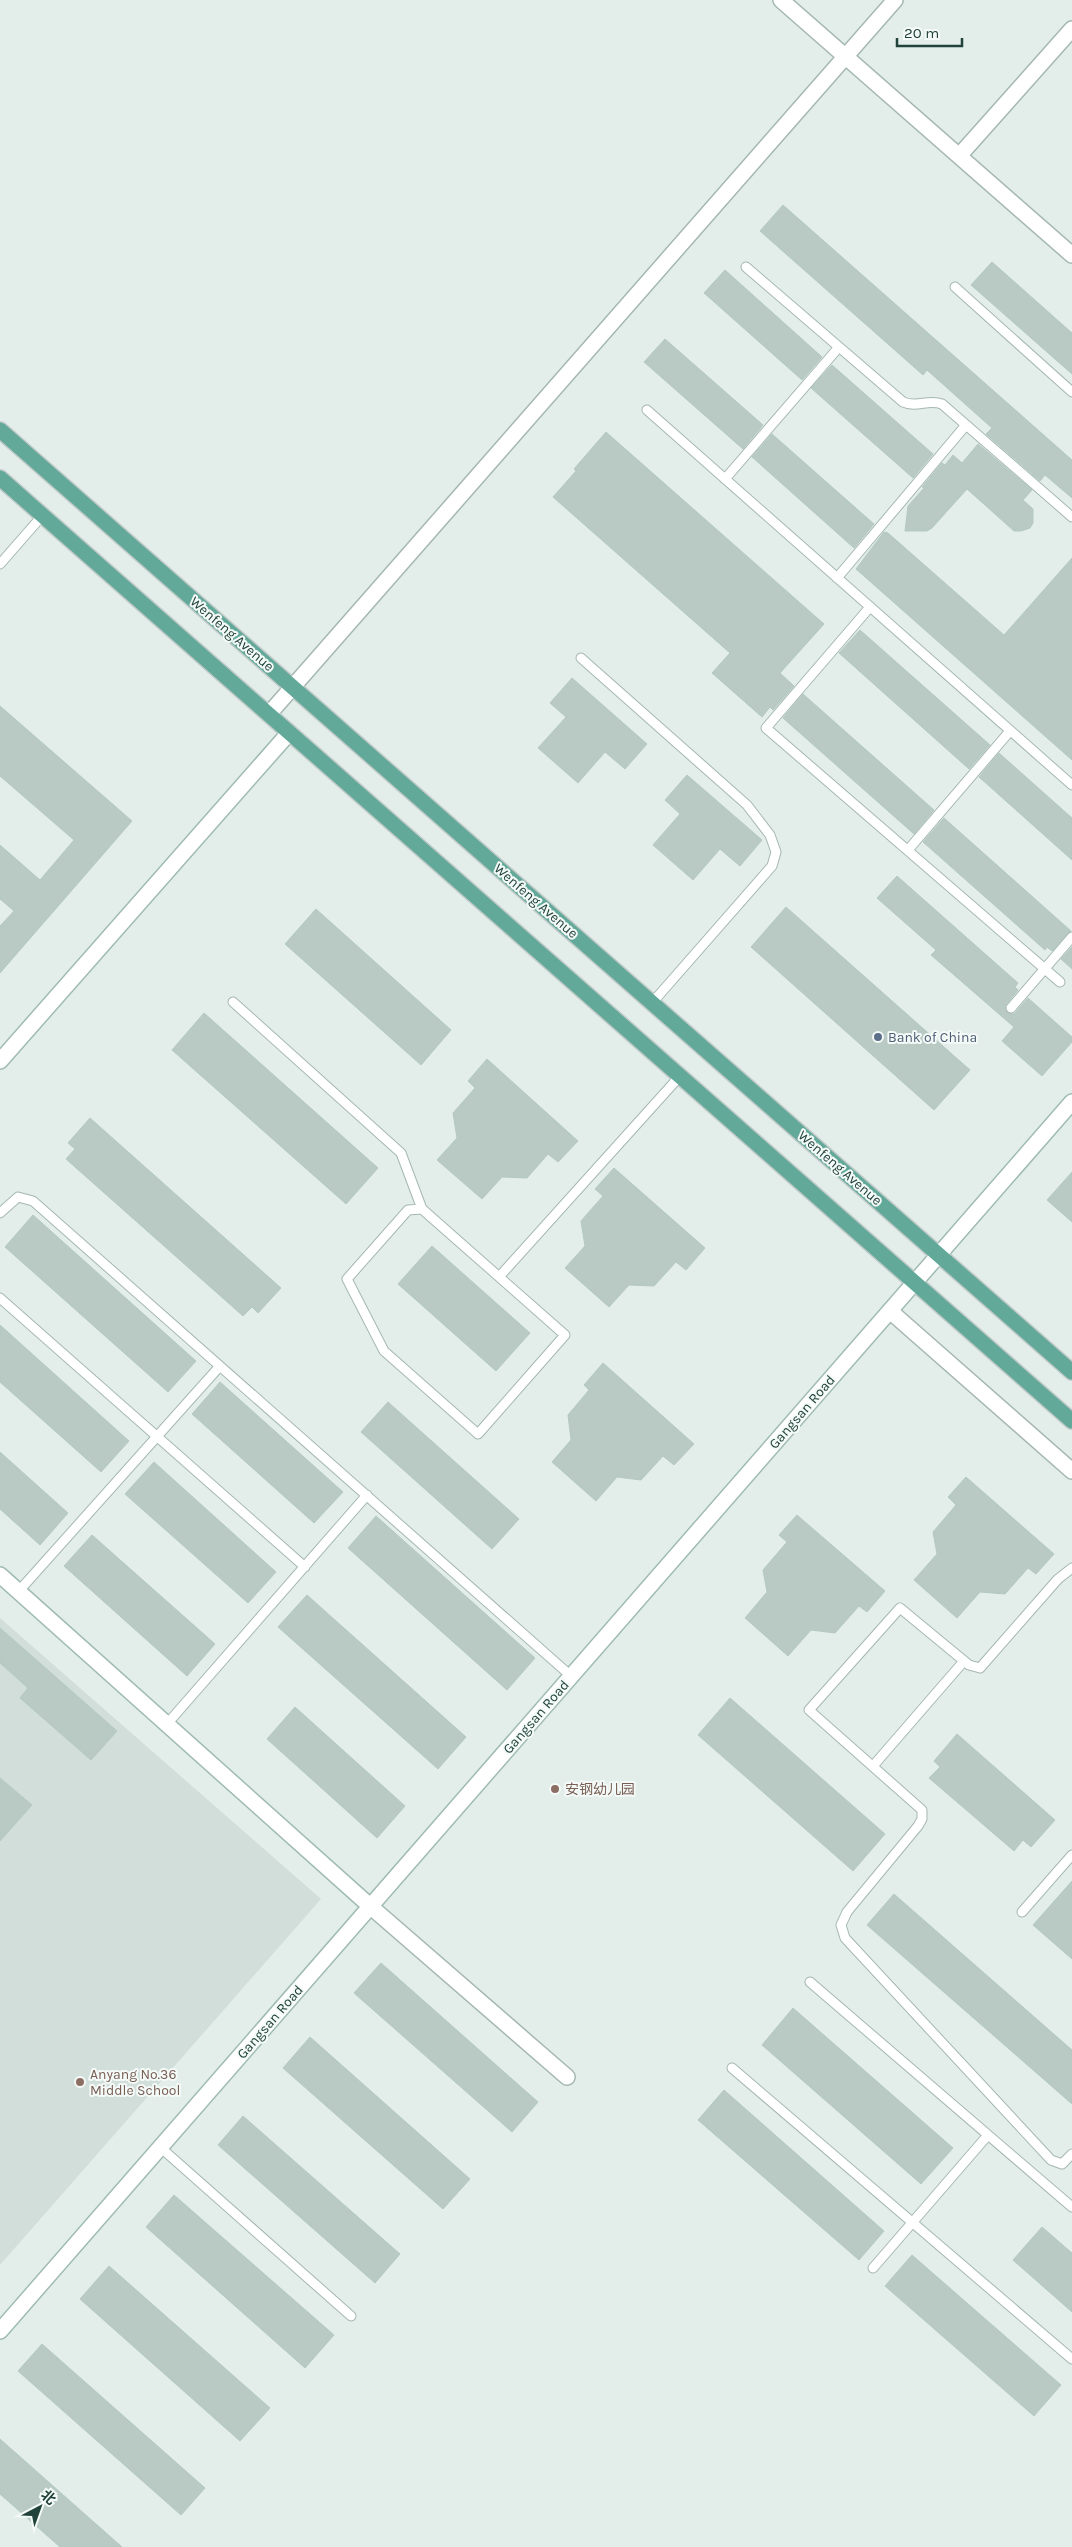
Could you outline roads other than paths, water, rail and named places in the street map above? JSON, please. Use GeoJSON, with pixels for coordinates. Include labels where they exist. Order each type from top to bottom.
{"type":"FeatureCollection","features":[{"type":"Feature","properties":{"kind":"main road","name":"Wenfeng Avenue"},"geometry":{"type":"LineString","coordinates":[[0,430],[1072,1372]]}},
{"type":"Feature","properties":{"kind":"main road"},"geometry":{"type":"LineString","coordinates":[[0,478],[1072,1421]]}},
{"type":"Feature","properties":{"kind":"street"},"geometry":{"type":"LineString","coordinates":[[780,0],[1072,255]]}},
{"type":"Feature","properties":{"kind":"street"},"geometry":{"type":"LineString","coordinates":[[269,714],[894,0]]}},
{"type":"Feature","properties":{"kind":"street"},"geometry":{"type":"LineString","coordinates":[[959,156],[1072,29]]}},
{"type":"Feature","properties":{"kind":"street"},"geometry":{"type":"LineString","coordinates":[[0,1061],[290,733]]}},
{"type":"Feature","properties":{"kind":"street","name":"Gangsan Road"},"geometry":{"type":"LineString","coordinates":[[0,2331],[1072,1102]]}},
{"type":"Feature","properties":{"kind":"street"},"geometry":{"type":"LineString","coordinates":[[890,1311],[1072,1470]]}},
{"type":"Feature","properties":{"kind":"street"},"geometry":{"type":"LineString","coordinates":[[0,1575],[370,1906],[567,2077]]}},
{"type":"Feature","properties":{"kind":"lane"},"geometry":{"type":"LineString","coordinates":[[746,267],[903,402],[911,406],[933,400],[942,404],[1072,517]]}},
{"type":"Feature","properties":{"kind":"lane"},"geometry":{"type":"LineString","coordinates":[[955,287],[1072,392]]}},
{"type":"Feature","properties":{"kind":"lane"},"geometry":{"type":"LineString","coordinates":[[725,479],[839,347]]}},
{"type":"Feature","properties":{"kind":"lane"},"geometry":{"type":"LineString","coordinates":[[647,410],[1072,785]]}},
{"type":"Feature","properties":{"kind":"lane"},"geometry":{"type":"LineString","coordinates":[[837,578],[966,425]]}},
{"type":"Feature","properties":{"kind":"lane"},"geometry":{"type":"LineString","coordinates":[[0,564],[42,516]]}},
{"type":"Feature","properties":{"kind":"lane"},"geometry":{"type":"LineString","coordinates":[[870,607],[766,728],[1060,982]]}},
{"type":"Feature","properties":{"kind":"lane"},"geometry":{"type":"LineString","coordinates":[[581,658],[747,805],[770,835],[776,852],[772,866],[652,1003]]}},
{"type":"Feature","properties":{"kind":"lane"},"geometry":{"type":"LineString","coordinates":[[908,850],[1010,731]]}},
{"type":"Feature","properties":{"kind":"lane"},"geometry":{"type":"LineString","coordinates":[[1011,1008],[1072,938]]}},
{"type":"Feature","properties":{"kind":"lane"},"geometry":{"type":"LineString","coordinates":[[233,1002],[402,1153],[422,1209],[565,1335],[478,1434],[384,1351],[347,1279],[408,1210],[422,1209]]}},
{"type":"Feature","properties":{"kind":"lane"},"geometry":{"type":"LineString","coordinates":[[499,1277],[680,1076]]}},
{"type":"Feature","properties":{"kind":"lane"},"geometry":{"type":"LineString","coordinates":[[0,1213],[18,1197],[33,1201],[571,1676]]}},
{"type":"Feature","properties":{"kind":"lane"},"geometry":{"type":"LineString","coordinates":[[0,1298],[304,1567]]}},
{"type":"Feature","properties":{"kind":"lane"},"geometry":{"type":"LineString","coordinates":[[18,1592],[220,1366]]}},
{"type":"Feature","properties":{"kind":"lane"},"geometry":{"type":"LineString","coordinates":[[167,1724],[366,1496]]}},
{"type":"Feature","properties":{"kind":"lane"},"geometry":{"type":"LineString","coordinates":[[1072,1568],[1058,1579],[980,1668],[969,1665],[900,1608],[809,1710],[922,1810],[922,1819],[847,1912],[841,1925],[845,1938],[1051,2160],[1062,2164],[1072,2154]]}},
{"type":"Feature","properties":{"kind":"lane"},"geometry":{"type":"LineString","coordinates":[[873,1766],[964,1661]]}},
{"type":"Feature","properties":{"kind":"lane"},"geometry":{"type":"LineString","coordinates":[[1022,1912],[1072,1854]]}},
{"type":"Feature","properties":{"kind":"lane"},"geometry":{"type":"LineString","coordinates":[[810,1982],[1072,2207]]}},
{"type":"Feature","properties":{"kind":"lane"},"geometry":{"type":"LineString","coordinates":[[732,2068],[1072,2359]]}},
{"type":"Feature","properties":{"kind":"lane"},"geometry":{"type":"LineString","coordinates":[[873,2268],[988,2135]]}},
{"type":"Feature","properties":{"kind":"lane"},"geometry":{"type":"LineString","coordinates":[[160,2148],[351,2316]]}},
{"type":"Feature","properties":{"kind":"place","name":"Bank of China"},"geometry":{"type":"Point","coordinates":[878,1037]}},
{"type":"Feature","properties":{"kind":"place","name":"安钢幼儿园"},"geometry":{"type":"Point","coordinates":[555,1789]}},
{"type":"Feature","properties":{"kind":"place","name":"Anyang No.36 Middle School"},"geometry":{"type":"Point","coordinates":[80,2082]}}]}
